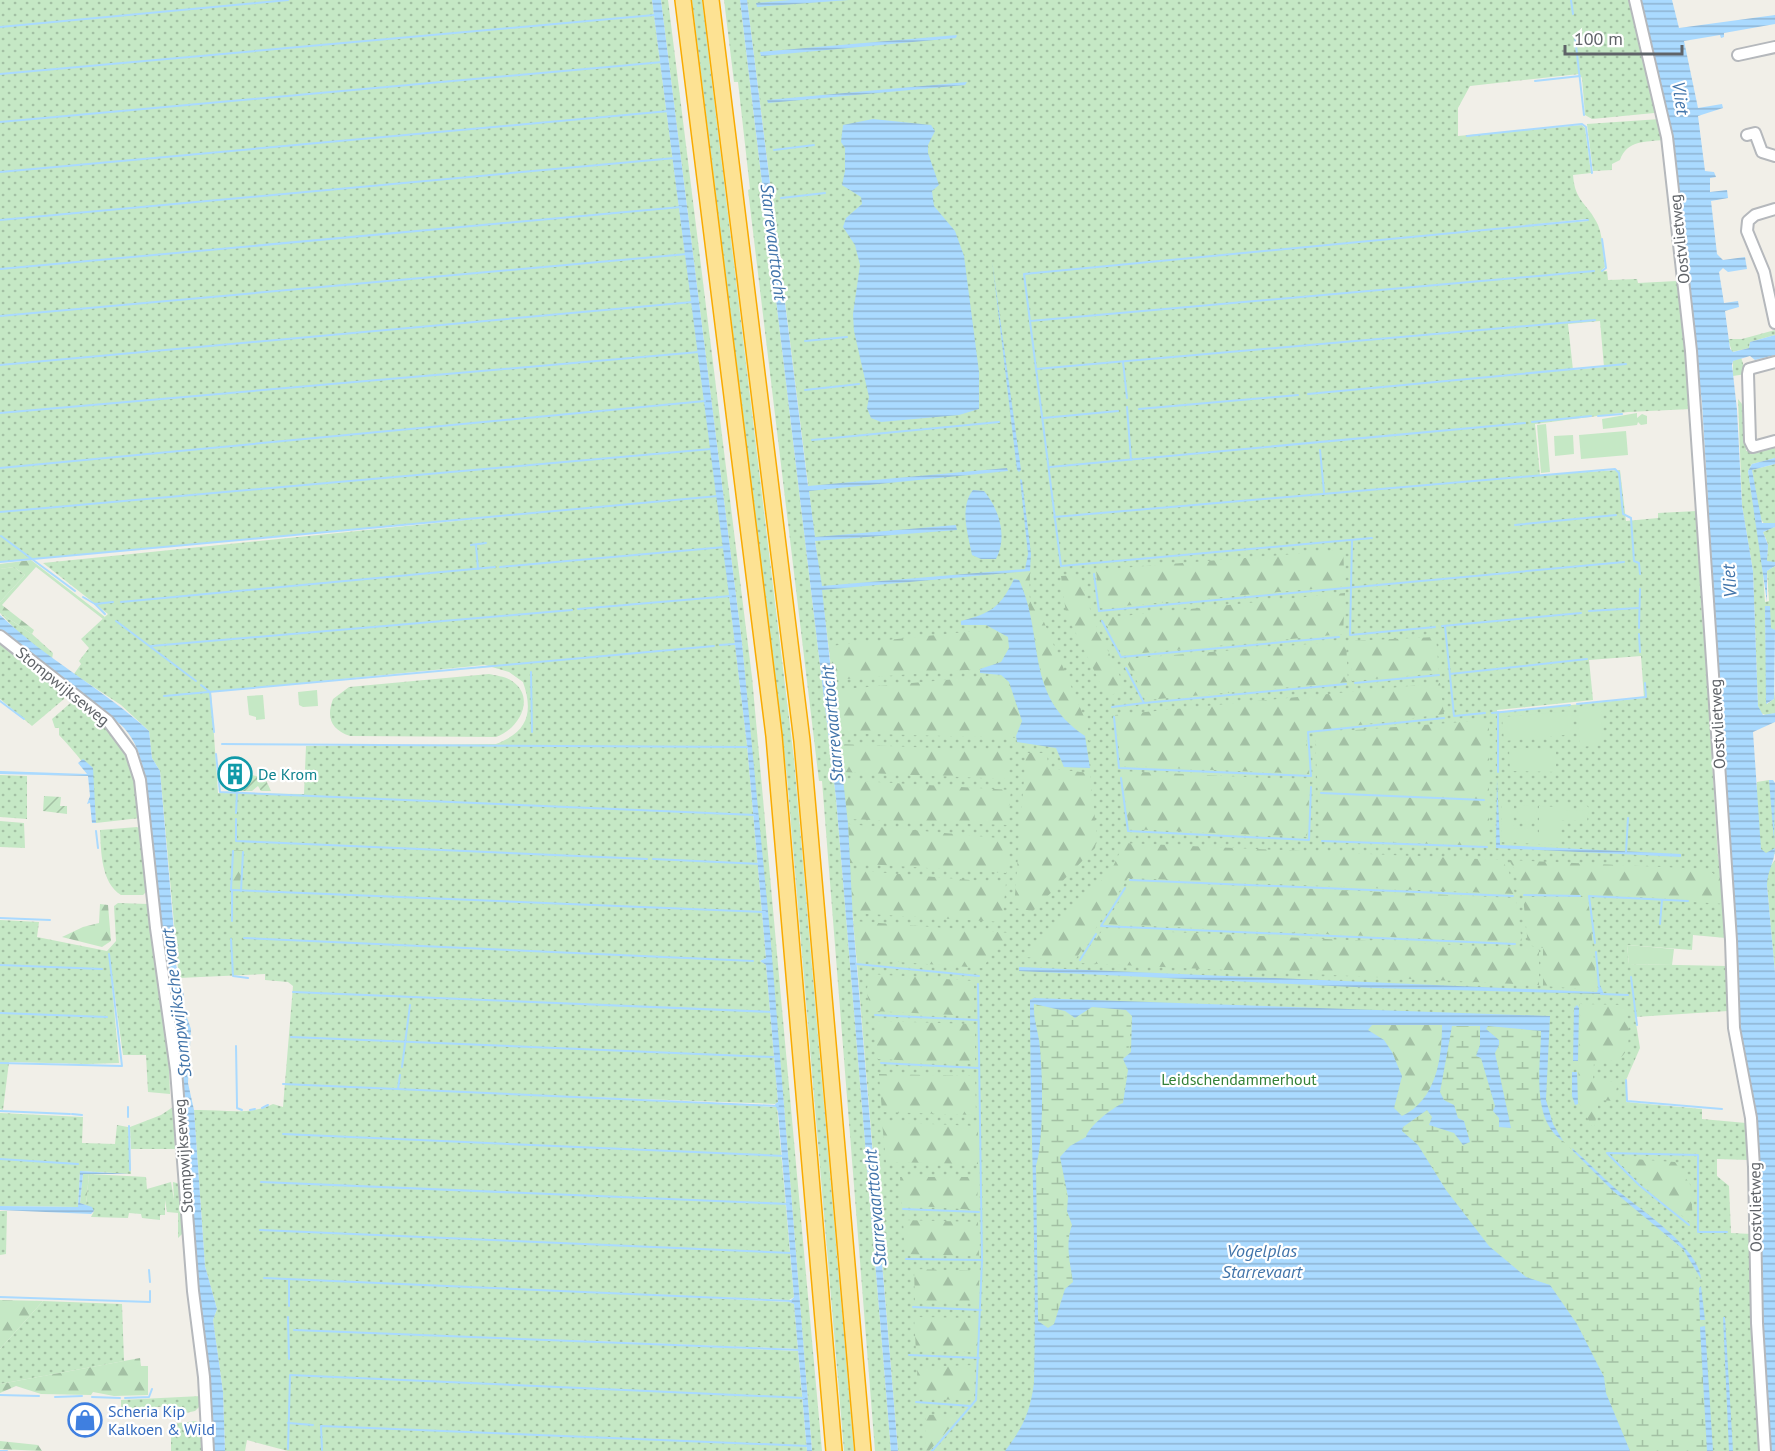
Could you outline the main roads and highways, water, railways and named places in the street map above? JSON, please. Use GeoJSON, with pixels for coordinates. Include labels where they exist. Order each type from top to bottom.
{"type":"FeatureCollection","features":[{"type":"Feature","properties":{"kind":"highway"},"geometry":{"type":"LineString","coordinates":[[683,0],[774,736],[834,1451]]}},
{"type":"Feature","properties":{"kind":"highway"},"geometry":{"type":"LineString","coordinates":[[711,0],[802,741],[862,1451]]}},
{"type":"Feature","properties":{"kind":"water"},"geometry":{"type":"Polygon","coordinates":[[[652,0],[661,0],[742,643],[770,932],[812,1451],[807,1451],[794,1304],[789,1302],[794,1297],[778,1112],[775,1104],[778,1102],[766,965],[760,961],[766,958],[747,745],[652,0]]]}},
{"type":"Feature","properties":{"kind":"water","name":"Starrevaarttocht"},"geometry":{"type":"Polygon","coordinates":[[[740,0],[747,0],[808,486],[1007,468],[1008,471],[809,491],[815,537],[956,525],[957,530],[815,541],[822,586],[1025,569],[1028,554],[1020,479],[1022,480],[1031,554],[1030,571],[822,590],[848,824],[853,921],[898,1451],[891,1451],[836,798],[740,0]]]}},
{"type":"Feature","properties":{"kind":"water"},"geometry":{"type":"Polygon","coordinates":[[[791,0],[849,0],[757,7],[756,3],[791,0]]]}},
{"type":"Feature","properties":{"kind":"water","name":"Vliet"},"geometry":{"type":"Polygon","coordinates":[[[1640,0],[1672,0],[1679,28],[1775,15],[1775,24],[1724,33],[1724,37],[1721,38],[1720,35],[1684,41],[1698,108],[1722,104],[1723,108],[1698,116],[1705,171],[1714,172],[1716,177],[1710,178],[1710,192],[1727,190],[1728,198],[1711,201],[1717,254],[1723,260],[1745,257],[1747,269],[1728,272],[1723,268],[1719,272],[1724,303],[1738,301],[1739,307],[1725,311],[1730,349],[1733,352],[1749,348],[1750,342],[1775,335],[1775,355],[1755,360],[1750,356],[1733,361],[1732,365],[1742,505],[1753,571],[1758,706],[1763,715],[1775,713],[1775,722],[1753,732],[1761,849],[1766,853],[1775,848],[1767,885],[1775,973],[1775,1451],[1770,1451],[1765,1388],[1757,1155],[1749,1078],[1741,1039],[1702,403],[1670,128],[1640,0]]]}},
{"type":"Feature","properties":{"kind":"water"},"geometry":{"type":"Polygon","coordinates":[[[957,35],[956,38],[761,56],[760,52],[957,35]]]}},
{"type":"Feature","properties":{"kind":"water"},"geometry":{"type":"Polygon","coordinates":[[[967,82],[965,85],[768,103],[767,100],[967,82]]]}},
{"type":"Feature","properties":{"kind":"water"},"geometry":{"type":"Polygon","coordinates":[[[873,119],[931,125],[935,131],[928,145],[928,153],[939,185],[932,191],[934,206],[955,231],[964,256],[979,372],[979,409],[959,415],[881,422],[871,418],[867,408],[869,397],[854,331],[853,314],[860,265],[855,245],[843,227],[846,218],[862,204],[861,197],[842,185],[845,171],[845,148],[841,142],[843,125],[873,119]]]}},
{"type":"Feature","properties":{"kind":"water"},"geometry":{"type":"Polygon","coordinates":[[[992,260],[1021,470],[1019,472],[1017,470],[992,260]]]}},
{"type":"Feature","properties":{"kind":"water"},"geometry":{"type":"Polygon","coordinates":[[[1775,458],[1775,464],[1752,470],[1762,523],[1775,523],[1775,527],[1763,532],[1768,545],[1767,561],[1775,562],[1775,566],[1767,571],[1767,602],[1748,471],[1752,464],[1775,458]]]}},
{"type":"Feature","properties":{"kind":"water"},"geometry":{"type":"Polygon","coordinates":[[[973,490],[984,491],[998,515],[1001,542],[996,559],[981,559],[972,555],[965,513],[973,490]]]}},
{"type":"Feature","properties":{"kind":"water"},"geometry":{"type":"Polygon","coordinates":[[[1014,579],[1019,580],[1027,602],[1044,684],[1052,702],[1065,720],[1085,736],[1090,768],[1064,767],[1056,748],[1017,742],[1016,736],[1022,721],[1009,682],[1001,675],[980,673],[980,669],[1001,662],[1009,648],[1008,637],[986,625],[961,625],[961,621],[993,608],[1004,597],[1014,579]]]}},
{"type":"Feature","properties":{"kind":"water"},"geometry":{"type":"Polygon","coordinates":[[[1765,606],[1770,606],[1771,628],[1775,630],[1774,699],[1766,704],[1765,606]]]}},
{"type":"Feature","properties":{"kind":"water","name":"Stompwijksche vaart"},"geometry":{"type":"Polygon","coordinates":[[[0,615],[36,646],[131,715],[149,731],[152,758],[160,771],[176,955],[174,957],[184,996],[180,998],[191,1029],[188,1083],[194,1110],[205,1266],[217,1309],[213,1320],[223,1392],[225,1451],[212,1451],[149,808],[142,763],[134,742],[120,724],[0,632],[0,615]]]}},
{"type":"Feature","properties":{"kind":"water"},"geometry":{"type":"Polygon","coordinates":[[[83,759],[93,768],[96,823],[92,823],[90,803],[87,804],[90,796],[88,776],[0,774],[0,771],[87,774],[78,763],[83,759]]]}},
{"type":"Feature","properties":{"kind":"water"},"geometry":{"type":"Polygon","coordinates":[[[1497,778],[1500,845],[1681,854],[1681,857],[1496,848],[1497,778]]]}},
{"type":"Feature","properties":{"kind":"water"},"geometry":{"type":"Polygon","coordinates":[[[1769,780],[1775,783],[1774,841],[1769,780]]]}},
{"type":"Feature","properties":{"kind":"water"},"geometry":{"type":"Polygon","coordinates":[[[1019,967],[1597,992],[1600,985],[1604,994],[1375,988],[1019,971],[1019,967]]]}},
{"type":"Feature","properties":{"kind":"water","name":"Vogelplas Starrevaart"},"geometry":{"type":"Polygon","coordinates":[[[1034,998],[1550,1016],[1546,1100],[1553,1124],[1563,1141],[1546,1119],[1542,1105],[1539,1075],[1541,1031],[1488,1026],[1486,1029],[1499,1040],[1495,1053],[1511,1128],[1499,1127],[1499,1118],[1493,1111],[1495,1106],[1481,1058],[1476,1056],[1480,1045],[1480,1026],[1452,1026],[1440,1092],[1444,1100],[1454,1105],[1458,1118],[1464,1121],[1470,1142],[1463,1145],[1454,1133],[1429,1125],[1432,1117],[1427,1110],[1403,1127],[1402,1131],[1418,1145],[1446,1190],[1489,1246],[1526,1277],[1550,1285],[1577,1324],[1604,1377],[1606,1393],[1630,1451],[1005,1451],[1025,1419],[1034,1383],[1035,1287],[1030,1000],[1034,998]],[[1034,1004],[1042,1085],[1042,1122],[1036,1166],[1038,1321],[1048,1328],[1054,1324],[1065,1289],[1073,1282],[1068,1246],[1072,1225],[1067,1211],[1068,1197],[1060,1157],[1070,1146],[1086,1137],[1102,1118],[1123,1103],[1128,1070],[1123,1059],[1131,1052],[1132,1016],[1126,1010],[1092,1007],[1075,1018],[1065,1011],[1034,1004]],[[1372,1025],[1368,1030],[1384,1040],[1402,1076],[1394,1108],[1402,1116],[1423,1100],[1430,1089],[1441,1051],[1442,1025],[1372,1025]]]}},
{"type":"Feature","properties":{"kind":"water"},"geometry":{"type":"Polygon","coordinates":[[[1577,1005],[1579,1008],[1578,1061],[1573,1061],[1574,1008],[1577,1005]]]}},
{"type":"Feature","properties":{"kind":"water"},"geometry":{"type":"Polygon","coordinates":[[[1572,1072],[1577,1072],[1578,1104],[1575,1105],[1572,1096],[1572,1072]]]}},
{"type":"Feature","properties":{"kind":"water"},"geometry":{"type":"Polygon","coordinates":[[[1572,1148],[1616,1189],[1680,1242],[1698,1267],[1701,1279],[1683,1249],[1612,1190],[1572,1148]]]}},
{"type":"Feature","properties":{"kind":"water"},"geometry":{"type":"Polygon","coordinates":[[[80,1171],[129,1174],[83,1174],[80,1203],[92,1207],[94,1211],[91,1214],[0,1210],[0,1206],[78,1207],[80,1171]]]}},
{"type":"Feature","properties":{"kind":"water"},"geometry":{"type":"Polygon","coordinates":[[[1701,1286],[1705,1320],[1700,1320],[1699,1288],[1701,1286]]]}},
{"type":"Feature","properties":{"kind":"water"},"geometry":{"type":"Polygon","coordinates":[[[1723,1317],[1725,1317],[1733,1451],[1729,1451],[1723,1317]]]}},
{"type":"Feature","properties":{"kind":"water"},"geometry":{"type":"Polygon","coordinates":[[[1705,1326],[1713,1451],[1707,1451],[1700,1327],[1705,1326]]]}},
{"type":"Feature","properties":{"kind":"waterway"},"geometry":{"type":"LineString","coordinates":[[0,27],[288,0]]}},
{"type":"Feature","properties":{"kind":"waterway"},"geometry":{"type":"LineString","coordinates":[[1571,0],[1573,14]]}},
{"type":"Feature","properties":{"kind":"waterway"},"geometry":{"type":"LineString","coordinates":[[0,74],[654,15]]}},
{"type":"Feature","properties":{"kind":"waterway"},"geometry":{"type":"LineString","coordinates":[[1575,37],[1584,115]]}},
{"type":"Feature","properties":{"kind":"waterway"},"geometry":{"type":"LineString","coordinates":[[0,122],[663,62]]}},
{"type":"Feature","properties":{"kind":"waterway"},"geometry":{"type":"LineString","coordinates":[[1535,81],[1580,76]]}},
{"type":"Feature","properties":{"kind":"waterway"},"geometry":{"type":"LineString","coordinates":[[0,172],[669,111]]}},
{"type":"Feature","properties":{"kind":"waterway"},"geometry":{"type":"LineString","coordinates":[[1467,136],[1582,124],[1586,127],[1592,173]]}},
{"type":"Feature","properties":{"kind":"waterway"},"geometry":{"type":"LineString","coordinates":[[774,150],[814,145]]}},
{"type":"Feature","properties":{"kind":"waterway"},"geometry":{"type":"LineString","coordinates":[[0,220],[675,158]]}},
{"type":"Feature","properties":{"kind":"waterway","name":"Starrevaarttocht"},"geometry":{"type":"LineString","coordinates":[[781,198],[825,193]]}},
{"type":"Feature","properties":{"kind":"waterway"},"geometry":{"type":"LineString","coordinates":[[0,269],[681,207]]}},
{"type":"Feature","properties":{"kind":"waterway"},"geometry":{"type":"LineString","coordinates":[[1372,538],[1061,566],[1024,274],[1588,220]]}},
{"type":"Feature","properties":{"kind":"waterway"},"geometry":{"type":"LineString","coordinates":[[1602,239],[1606,268],[1602,271]]}},
{"type":"Feature","properties":{"kind":"waterway"},"geometry":{"type":"LineString","coordinates":[[0,316],[687,254]]}},
{"type":"Feature","properties":{"kind":"waterway"},"geometry":{"type":"LineString","coordinates":[[1030,321],[1594,271]]}},
{"type":"Feature","properties":{"kind":"waterway"},"geometry":{"type":"LineString","coordinates":[[0,365],[693,302]]}},
{"type":"Feature","properties":{"kind":"waterway"},"geometry":{"type":"LineString","coordinates":[[1036,369],[1595,320]]}},
{"type":"Feature","properties":{"kind":"waterway"},"geometry":{"type":"LineString","coordinates":[[805,341],[847,337]]}},
{"type":"Feature","properties":{"kind":"waterway"},"geometry":{"type":"LineString","coordinates":[[0,413],[699,352]]}},
{"type":"Feature","properties":{"kind":"waterway"},"geometry":{"type":"LineString","coordinates":[[1123,362],[1127,398]]}},
{"type":"Feature","properties":{"kind":"waterway"},"geometry":{"type":"LineString","coordinates":[[1308,394],[1626,364]]}},
{"type":"Feature","properties":{"kind":"waterway"},"geometry":{"type":"LineString","coordinates":[[805,390],[859,384]]}},
{"type":"Feature","properties":{"kind":"waterway"},"geometry":{"type":"LineString","coordinates":[[1139,409],[1298,395]]}},
{"type":"Feature","properties":{"kind":"waterway"},"geometry":{"type":"LineString","coordinates":[[0,468],[705,401]]}},
{"type":"Feature","properties":{"kind":"waterway"},"geometry":{"type":"LineString","coordinates":[[1127,407],[1131,460]]}},
{"type":"Feature","properties":{"kind":"waterway"},"geometry":{"type":"LineString","coordinates":[[1043,418],[1118,411]]}},
{"type":"Feature","properties":{"kind":"waterway"},"geometry":{"type":"LineString","coordinates":[[1598,416],[1622,414]]}},
{"type":"Feature","properties":{"kind":"waterway"},"geometry":{"type":"LineString","coordinates":[[1532,422],[1591,416]]}},
{"type":"Feature","properties":{"kind":"waterway"},"geometry":{"type":"LineString","coordinates":[[812,440],[999,422]]}},
{"type":"Feature","properties":{"kind":"waterway"},"geometry":{"type":"LineString","coordinates":[[1050,467],[1525,423]]}},
{"type":"Feature","properties":{"kind":"waterway"},"geometry":{"type":"LineString","coordinates":[[0,512],[711,449]]}},
{"type":"Feature","properties":{"kind":"waterway"},"geometry":{"type":"LineString","coordinates":[[1320,450],[1324,492]]}},
{"type":"Feature","properties":{"kind":"waterway"},"geometry":{"type":"LineString","coordinates":[[1054,517],[1615,469],[1619,473],[1623,514],[1631,518],[1634,561],[1639,563],[1640,574]]}},
{"type":"Feature","properties":{"kind":"waterway"},"geometry":{"type":"LineString","coordinates":[[0,562],[718,496]]}},
{"type":"Feature","properties":{"kind":"waterway"},"geometry":{"type":"LineString","coordinates":[[1515,525],[1616,515]]}},
{"type":"Feature","properties":{"kind":"waterway"},"geometry":{"type":"LineString","coordinates":[[1,536],[75,591]]}},
{"type":"Feature","properties":{"kind":"waterway"},"geometry":{"type":"LineString","coordinates":[[1352,541],[1350,635],[1435,627]]}},
{"type":"Feature","properties":{"kind":"waterway"},"geometry":{"type":"LineString","coordinates":[[471,545],[486,543]]}},
{"type":"Feature","properties":{"kind":"waterway"},"geometry":{"type":"LineString","coordinates":[[476,545],[478,569]]}},
{"type":"Feature","properties":{"kind":"waterway"},"geometry":{"type":"LineString","coordinates":[[500,567],[725,547]]}},
{"type":"Feature","properties":{"kind":"waterway"},"geometry":{"type":"LineString","coordinates":[[1094,574],[1099,611],[1624,562]]}},
{"type":"Feature","properties":{"kind":"waterway"},"geometry":{"type":"LineString","coordinates":[[121,602],[495,567]]}},
{"type":"Feature","properties":{"kind":"waterway"},"geometry":{"type":"LineString","coordinates":[[1639,628],[1640,589]]}},
{"type":"Feature","properties":{"kind":"waterway"},"geometry":{"type":"LineString","coordinates":[[578,609],[731,596]]}},
{"type":"Feature","properties":{"kind":"waterway"},"geometry":{"type":"LineString","coordinates":[[83,597],[105,614]]}},
{"type":"Feature","properties":{"kind":"waterway"},"geometry":{"type":"LineString","coordinates":[[95,604],[113,602]]}},
{"type":"Feature","properties":{"kind":"waterway"},"geometry":{"type":"LineString","coordinates":[[1589,611],[1638,608]]}},
{"type":"Feature","properties":{"kind":"waterway"},"geometry":{"type":"LineString","coordinates":[[151,646],[572,610]]}},
{"type":"Feature","properties":{"kind":"waterway"},"geometry":{"type":"LineString","coordinates":[[1442,626],[1581,613]]}},
{"type":"Feature","properties":{"kind":"waterway"},"geometry":{"type":"LineString","coordinates":[[116,621],[196,681]]}},
{"type":"Feature","properties":{"kind":"waterway"},"geometry":{"type":"LineString","coordinates":[[1102,621],[1121,657],[1339,637]]}},
{"type":"Feature","properties":{"kind":"waterway"},"geometry":{"type":"LineString","coordinates":[[1445,626],[1454,716],[1485,713]]}},
{"type":"Feature","properties":{"kind":"waterway"},"geometry":{"type":"LineString","coordinates":[[1639,634],[1640,652]]}},
{"type":"Feature","properties":{"kind":"waterway"},"geometry":{"type":"LineString","coordinates":[[720,645],[735,644]]}},
{"type":"Feature","properties":{"kind":"waterway"},"geometry":{"type":"LineString","coordinates":[[164,696],[714,646]]}},
{"type":"Feature","properties":{"kind":"waterway"},"geometry":{"type":"LineString","coordinates":[[1450,674],[1587,659]]}},
{"type":"Feature","properties":{"kind":"waterway"},"geometry":{"type":"LineString","coordinates":[[1112,707],[1144,703],[1126,668]]}},
{"type":"Feature","properties":{"kind":"waterway"},"geometry":{"type":"LineString","coordinates":[[531,672],[532,732]]}},
{"type":"Feature","properties":{"kind":"waterway"},"geometry":{"type":"LineString","coordinates":[[1355,683],[1439,675]]}},
{"type":"Feature","properties":{"kind":"waterway"},"geometry":{"type":"LineString","coordinates":[[1577,704],[1646,697],[1645,683]]}},
{"type":"Feature","properties":{"kind":"waterway"},"geometry":{"type":"LineString","coordinates":[[1144,703],[1346,684]]}},
{"type":"Feature","properties":{"kind":"waterway"},"geometry":{"type":"LineString","coordinates":[[201,685],[210,692],[214,732]]}},
{"type":"Feature","properties":{"kind":"waterway"},"geometry":{"type":"LineString","coordinates":[[0,701],[24,719]]}},
{"type":"Feature","properties":{"kind":"waterway"},"geometry":{"type":"LineString","coordinates":[[1492,713],[1570,705]]}},
{"type":"Feature","properties":{"kind":"waterway"},"geometry":{"type":"LineString","coordinates":[[1498,712],[1498,772]]}},
{"type":"Feature","properties":{"kind":"waterway"},"geometry":{"type":"LineString","coordinates":[[1114,717],[1119,768],[1311,776],[1308,732],[1444,718]]}},
{"type":"Feature","properties":{"kind":"waterway"},"geometry":{"type":"LineString","coordinates":[[222,744],[747,747]]}},
{"type":"Feature","properties":{"kind":"waterway"},"geometry":{"type":"LineString","coordinates":[[216,754],[220,792],[755,815]]}},
{"type":"Feature","properties":{"kind":"waterway"},"geometry":{"type":"LineString","coordinates":[[1121,778],[1128,831],[1309,840],[1311,787]]}},
{"type":"Feature","properties":{"kind":"waterway"},"geometry":{"type":"LineString","coordinates":[[236,813],[237,793]]}},
{"type":"Feature","properties":{"kind":"waterway"},"geometry":{"type":"LineString","coordinates":[[1321,793],[1484,800]]}},
{"type":"Feature","properties":{"kind":"waterway"},"geometry":{"type":"LineString","coordinates":[[1626,852],[1628,818]]}},
{"type":"Feature","properties":{"kind":"waterway"},"geometry":{"type":"LineString","coordinates":[[236,819],[236,841],[647,859]]}},
{"type":"Feature","properties":{"kind":"waterway"},"geometry":{"type":"LineString","coordinates":[[96,831],[98,848]]}},
{"type":"Feature","properties":{"kind":"waterway"},"geometry":{"type":"LineString","coordinates":[[1322,841],[1487,847]]}},
{"type":"Feature","properties":{"kind":"waterway"},"geometry":{"type":"LineString","coordinates":[[231,890],[233,851]]}},
{"type":"Feature","properties":{"kind":"waterway"},"geometry":{"type":"LineString","coordinates":[[241,891],[243,852]]}},
{"type":"Feature","properties":{"kind":"waterway"},"geometry":{"type":"LineString","coordinates":[[653,859],[761,864]]}},
{"type":"Feature","properties":{"kind":"waterway"},"geometry":{"type":"LineString","coordinates":[[1130,880],[1513,896]]}},
{"type":"Feature","properties":{"kind":"waterway"},"geometry":{"type":"LineString","coordinates":[[1125,888],[1101,926],[1515,944]]}},
{"type":"Feature","properties":{"kind":"waterway"},"geometry":{"type":"LineString","coordinates":[[232,921],[232,890],[765,912]]}},
{"type":"Feature","properties":{"kind":"waterway"},"geometry":{"type":"LineString","coordinates":[[1524,895],[1580,896]]}},
{"type":"Feature","properties":{"kind":"waterway"},"geometry":{"type":"LineString","coordinates":[[1595,943],[1589,896],[1688,901]]}},
{"type":"Feature","properties":{"kind":"waterway"},"geometry":{"type":"LineString","coordinates":[[1660,924],[1662,900]]}},
{"type":"Feature","properties":{"kind":"waterway"},"geometry":{"type":"LineString","coordinates":[[0,918],[50,920]]}},
{"type":"Feature","properties":{"kind":"waterway"},"geometry":{"type":"LineString","coordinates":[[1080,960],[1096,934]]}},
{"type":"Feature","properties":{"kind":"waterway"},"geometry":{"type":"LineString","coordinates":[[244,938],[753,961]]}},
{"type":"Feature","properties":{"kind":"waterway"},"geometry":{"type":"LineString","coordinates":[[231,939],[233,976],[248,978]]}},
{"type":"Feature","properties":{"kind":"waterway"},"geometry":{"type":"LineString","coordinates":[[1596,952],[1599,987]]}},
{"type":"Feature","properties":{"kind":"waterway"},"geometry":{"type":"LineString","coordinates":[[0,1063],[122,1066],[109,954]]}},
{"type":"Feature","properties":{"kind":"waterway"},"geometry":{"type":"LineString","coordinates":[[856,964],[979,976]]}},
{"type":"Feature","properties":{"kind":"waterway"},"geometry":{"type":"LineString","coordinates":[[0,965],[102,969]]}},
{"type":"Feature","properties":{"kind":"waterway"},"geometry":{"type":"LineString","coordinates":[[1631,977],[1637,1025]]}},
{"type":"Feature","properties":{"kind":"waterway"},"geometry":{"type":"LineString","coordinates":[[932,1451],[976,1400],[982,1260],[978,984]]}},
{"type":"Feature","properties":{"kind":"waterway"},"geometry":{"type":"LineString","coordinates":[[293,992],[773,1012]]}},
{"type":"Feature","properties":{"kind":"waterway"},"geometry":{"type":"LineString","coordinates":[[1601,994],[1628,995]]}},
{"type":"Feature","properties":{"kind":"waterway"},"geometry":{"type":"LineString","coordinates":[[402,1067],[410,1005]]}},
{"type":"Feature","properties":{"kind":"waterway"},"geometry":{"type":"LineString","coordinates":[[0,1013],[107,1017]]}},
{"type":"Feature","properties":{"kind":"waterway"},"geometry":{"type":"LineString","coordinates":[[875,1015],[977,1020]]}},
{"type":"Feature","properties":{"kind":"waterway"},"geometry":{"type":"LineString","coordinates":[[291,1037],[773,1057]]}},
{"type":"Feature","properties":{"kind":"waterway"},"geometry":{"type":"LineString","coordinates":[[236,1046],[237,1108],[242,1110]]}},
{"type":"Feature","properties":{"kind":"waterway"},"geometry":{"type":"LineString","coordinates":[[881,1063],[978,1068]]}},
{"type":"Feature","properties":{"kind":"waterway"},"geometry":{"type":"LineString","coordinates":[[398,1089],[400,1075]]}},
{"type":"Feature","properties":{"kind":"waterway"},"geometry":{"type":"LineString","coordinates":[[1626,1080],[1627,1101],[1722,1109]]}},
{"type":"Feature","properties":{"kind":"waterway"},"geometry":{"type":"LineString","coordinates":[[283,1084],[778,1106]]}},
{"type":"Feature","properties":{"kind":"waterway"},"geometry":{"type":"LineString","coordinates":[[262,1108],[268,1105]]}},
{"type":"Feature","properties":{"kind":"waterway"},"geometry":{"type":"LineString","coordinates":[[128,1107],[128,1117]]}},
{"type":"Feature","properties":{"kind":"waterway"},"geometry":{"type":"LineString","coordinates":[[250,1110],[255,1109]]}},
{"type":"Feature","properties":{"kind":"waterway"},"geometry":{"type":"LineString","coordinates":[[0,1111],[70,1114]]}},
{"type":"Feature","properties":{"kind":"waterway"},"geometry":{"type":"LineString","coordinates":[[72,1114],[82,1115]]}},
{"type":"Feature","properties":{"kind":"waterway"},"geometry":{"type":"LineString","coordinates":[[129,1126],[130,1170]]}},
{"type":"Feature","properties":{"kind":"waterway"},"geometry":{"type":"LineString","coordinates":[[283,1134],[784,1156]]}},
{"type":"Feature","properties":{"kind":"waterway"},"geometry":{"type":"LineString","coordinates":[[1689,1225],[1639,1185],[1607,1153],[1698,1155],[1698,1232],[1727,1232]]}},
{"type":"Feature","properties":{"kind":"waterway"},"geometry":{"type":"LineString","coordinates":[[0,1159],[78,1164]]}},
{"type":"Feature","properties":{"kind":"waterway"},"geometry":{"type":"LineString","coordinates":[[261,1182],[789,1204]]}},
{"type":"Feature","properties":{"kind":"waterway"},"geometry":{"type":"LineString","coordinates":[[903,1209],[979,1212]]}},
{"type":"Feature","properties":{"kind":"waterway"},"geometry":{"type":"LineString","coordinates":[[260,1230],[791,1253]]}},
{"type":"Feature","properties":{"kind":"waterway"},"geometry":{"type":"LineString","coordinates":[[906,1259],[982,1260]]}},
{"type":"Feature","properties":{"kind":"waterway"},"geometry":{"type":"LineString","coordinates":[[149,1270],[150,1282]]}},
{"type":"Feature","properties":{"kind":"waterway"},"geometry":{"type":"LineString","coordinates":[[264,1278],[791,1301]]}},
{"type":"Feature","properties":{"kind":"waterway"},"geometry":{"type":"LineString","coordinates":[[289,1279],[289,1306]]}},
{"type":"Feature","properties":{"kind":"waterway"},"geometry":{"type":"LineString","coordinates":[[0,1297],[150,1302],[150,1291]]}},
{"type":"Feature","properties":{"kind":"waterway"},"geometry":{"type":"LineString","coordinates":[[913,1307],[981,1310]]}},
{"type":"Feature","properties":{"kind":"waterway"},"geometry":{"type":"LineString","coordinates":[[288,1317],[289,1359]]}},
{"type":"Feature","properties":{"kind":"waterway"},"geometry":{"type":"LineString","coordinates":[[294,1330],[801,1350]]}},
{"type":"Feature","properties":{"kind":"waterway"},"geometry":{"type":"LineString","coordinates":[[909,1355],[979,1358]]}},
{"type":"Feature","properties":{"kind":"waterway"},"geometry":{"type":"LineString","coordinates":[[288,1449],[290,1375],[804,1398]]}},
{"type":"Feature","properties":{"kind":"waterway"},"geometry":{"type":"LineString","coordinates":[[125,1398],[149,1397],[152,1389]]}},
{"type":"Feature","properties":{"kind":"waterway"},"geometry":{"type":"LineString","coordinates":[[0,1395],[39,1396]]}},
{"type":"Feature","properties":{"kind":"waterway"},"geometry":{"type":"LineString","coordinates":[[55,1397],[82,1396]]}},
{"type":"Feature","properties":{"kind":"waterway"},"geometry":{"type":"LineString","coordinates":[[92,1397],[120,1398]]}},
{"type":"Feature","properties":{"kind":"waterway"},"geometry":{"type":"LineString","coordinates":[[916,1402],[971,1406]]}},
{"type":"Feature","properties":{"kind":"waterway"},"geometry":{"type":"LineString","coordinates":[[288,1423],[313,1425]]}},
{"type":"Feature","properties":{"kind":"waterway"},"geometry":{"type":"LineString","coordinates":[[322,1450],[321,1426],[808,1446]]}},
{"type":"Feature","properties":{"kind":"waterway"},"geometry":{"type":"LineString","coordinates":[[0,1451],[7,1451]]}},
{"type":"Feature","properties":{"kind":"place","name":"De Krom"},"geometry":{"type":"Point","coordinates":[235,774]}},
{"type":"Feature","properties":{"kind":"place","name":"Scheria Kip Kalkoen & Wild"},"geometry":{"type":"Point","coordinates":[85,1420]}},
{"type":"Feature","properties":{"kind":"park label","name":"Leidschendammerhout"},"geometry":{"type":"Point","coordinates":[1239,1079]}}]}
